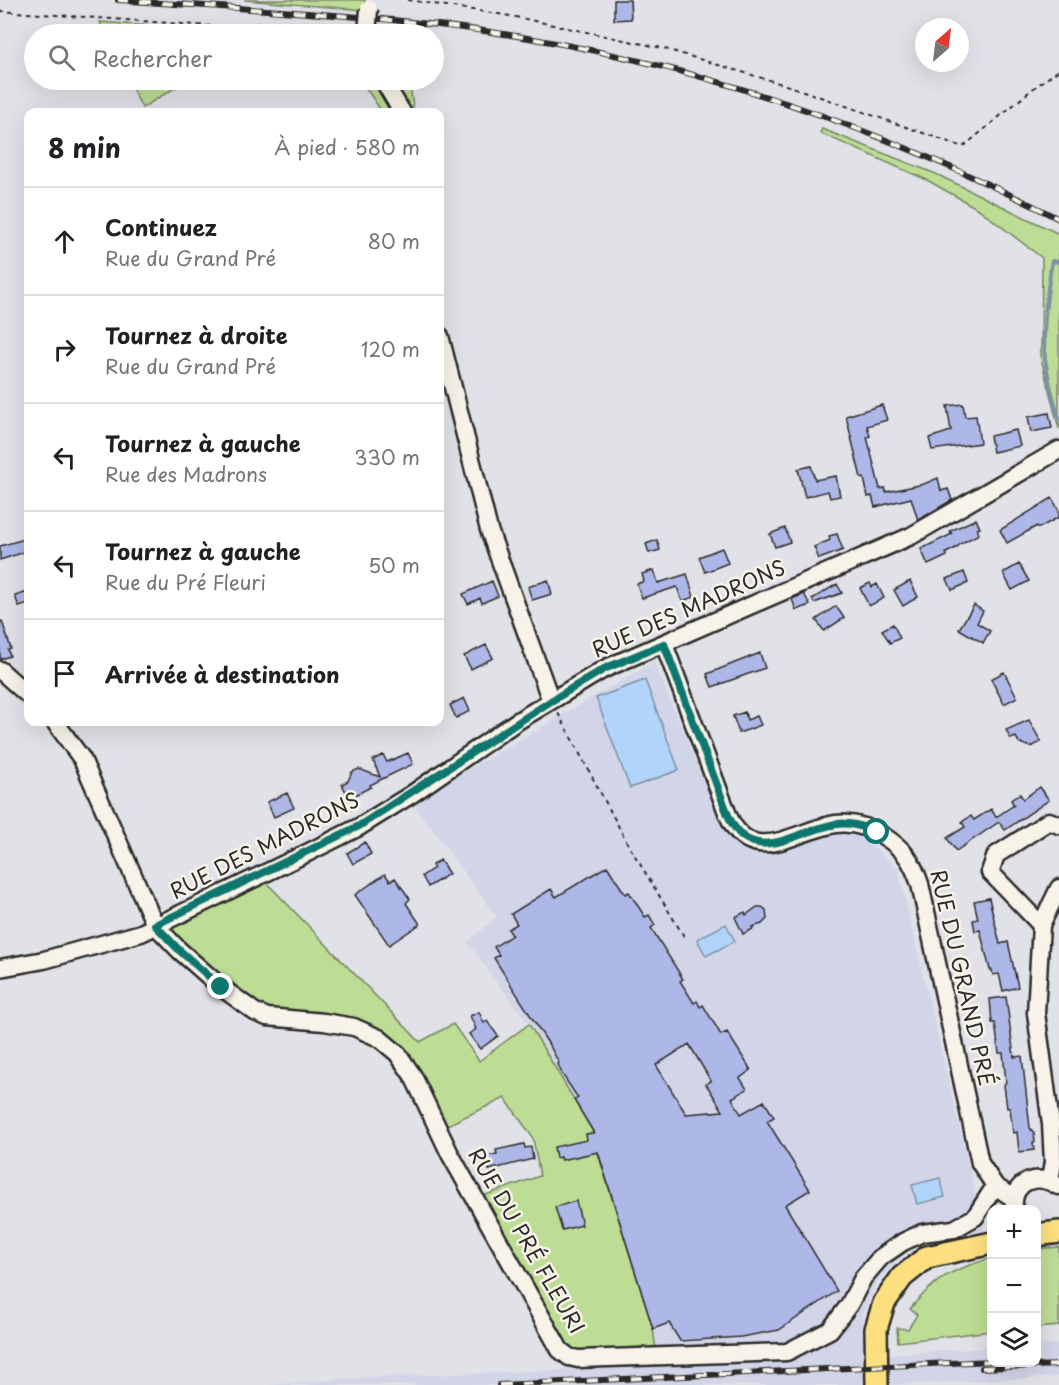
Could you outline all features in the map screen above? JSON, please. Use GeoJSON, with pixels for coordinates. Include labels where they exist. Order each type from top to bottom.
{"type":"FeatureCollection","features":[{"type":"Feature","properties":{"kind":"main road"},"geometry":{"type":"LineString","coordinates":[[877,1385],[876,1329],[884,1303],[902,1277],[927,1257],[987,1244]]}},
{"type":"Feature","properties":{"kind":"street"},"geometry":{"type":"LineString","coordinates":[[368,24],[370,5]]}},
{"type":"Feature","properties":{"kind":"street"},"geometry":{"type":"LineString","coordinates":[[389,90],[400,108]]}},
{"type":"Feature","properties":{"kind":"street"},"geometry":{"type":"LineString","coordinates":[[444,352],[489,530],[551,701]]}},
{"type":"Feature","properties":{"kind":"street","name":"RUE DES MADRONS"},"geometry":{"type":"LineString","coordinates":[[0,968],[44,960],[141,933],[359,826],[604,669],[911,536],[1059,450]]}},
{"type":"Feature","properties":{"kind":"street","name":"RUE DU GRAND PRÉ"},"geometry":{"type":"LineString","coordinates":[[664,644],[728,815],[733,827],[743,837],[758,844],[775,844],[822,827],[857,824],[877,832],[899,846],[912,862],[920,884],[981,1163],[995,1186],[1013,1204]]}},
{"type":"Feature","properties":{"kind":"street"},"geometry":{"type":"LineString","coordinates":[[0,670],[24,691]]}},
{"type":"Feature","properties":{"kind":"street"},"geometry":{"type":"LineString","coordinates":[[58,726],[82,759],[155,925]]}},
{"type":"Feature","properties":{"kind":"street"},"geometry":{"type":"LineString","coordinates":[[1041,925],[990,872],[996,855],[1048,820],[1059,825]]}},
{"type":"Feature","properties":{"kind":"street"},"geometry":{"type":"LineString","coordinates":[[1013,1204],[1016,1190],[1023,1183],[1034,1179],[1055,1184],[1051,1124],[1036,1012],[1041,925],[1059,888]]}},
{"type":"Feature","properties":{"kind":"street","name":"RUE DU PRÉ FLEURI"},"geometry":{"type":"LineString","coordinates":[[155,925],[221,987],[255,1012],[267,1017],[354,1027],[393,1048],[413,1076],[450,1154],[560,1350],[569,1357],[578,1359],[787,1352],[830,1330],[849,1305],[864,1278],[881,1257],[903,1242],[922,1233],[954,1229],[975,1217],[995,1186]]}},
{"type":"Feature","properties":{"kind":"path"},"geometry":{"type":"LineString","coordinates":[[408,0],[511,16],[662,48],[792,87],[963,147],[1059,70]]}},
{"type":"Feature","properties":{"kind":"path"},"geometry":{"type":"LineString","coordinates":[[0,11],[182,24]]}},
{"type":"Feature","properties":{"kind":"path"},"geometry":{"type":"LineString","coordinates":[[551,701],[629,846],[685,938]]}},
{"type":"Feature","properties":{"kind":"shaded area"},"geometry":{"type":"Polygon","coordinates":[[[654,662],[727,835],[749,852],[856,831],[898,869],[984,1230],[933,1240],[907,1252],[879,1279],[862,1314],[865,1385],[268,1385],[352,1378],[657,1366],[653,1329],[599,1157],[594,1133],[529,1024],[467,942],[497,917],[412,802],[654,662]]]}},
{"type":"Feature","properties":{"kind":"shaded area"},"geometry":{"type":"Polygon","coordinates":[[[1059,1344],[1059,1377],[891,1385],[888,1354],[987,1348],[987,1367],[1041,1367],[1041,1345],[1059,1344]]]}},
{"type":"Feature","properties":{"kind":"green space"},"geometry":{"type":"Polygon","coordinates":[[[244,0],[365,0],[365,10],[244,0]]]}},
{"type":"Feature","properties":{"kind":"green space"},"geometry":{"type":"Polygon","coordinates":[[[100,22],[127,24],[101,24],[100,22]]]}},
{"type":"Feature","properties":{"kind":"green space"},"geometry":{"type":"Polygon","coordinates":[[[133,90],[172,90],[142,108],[133,90]]]}},
{"type":"Feature","properties":{"kind":"green space"},"geometry":{"type":"Polygon","coordinates":[[[382,90],[390,108],[379,108],[368,91],[382,90]]]}},
{"type":"Feature","properties":{"kind":"green space"},"geometry":{"type":"Polygon","coordinates":[[[395,90],[411,90],[413,108],[403,108],[395,90]]]}},
{"type":"Feature","properties":{"kind":"green space"},"geometry":{"type":"Polygon","coordinates":[[[822,129],[936,174],[1059,234],[1059,429],[1041,359],[1042,258],[980,210],[927,180],[820,133],[822,129]]]}},
{"type":"Feature","properties":{"kind":"green space"},"geometry":{"type":"Polygon","coordinates":[[[266,882],[420,1042],[453,1024],[479,1061],[529,1024],[594,1133],[599,1157],[653,1329],[656,1351],[578,1353],[562,1345],[480,1197],[540,1176],[533,1138],[505,1098],[441,1128],[397,1047],[254,1007],[170,935],[168,927],[266,882]]]}},
{"type":"Feature","properties":{"kind":"green space"},"geometry":{"type":"Polygon","coordinates":[[[1059,1247],[1059,1326],[1041,1328],[1041,1249],[1059,1247]]]}},
{"type":"Feature","properties":{"kind":"green space"},"geometry":{"type":"Polygon","coordinates":[[[987,1259],[987,1331],[898,1342],[897,1328],[908,1329],[917,1315],[910,1309],[937,1281],[987,1259]]]}},
{"type":"Feature","properties":{"kind":"water"},"geometry":{"type":"Polygon","coordinates":[[[645,680],[679,770],[630,788],[596,698],[645,680]]]}},
{"type":"Feature","properties":{"kind":"water"},"geometry":{"type":"Polygon","coordinates":[[[726,924],[735,941],[706,956],[697,939],[726,924]]]}},
{"type":"Feature","properties":{"kind":"water"},"geometry":{"type":"Polygon","coordinates":[[[940,1178],[945,1197],[917,1204],[912,1185],[940,1178]]]}},
{"type":"Feature","properties":{"kind":"building"},"geometry":{"type":"Polygon","coordinates":[[[614,0],[630,0],[631,19],[614,20],[614,0]]]}},
{"type":"Feature","properties":{"kind":"building"},"geometry":{"type":"Polygon","coordinates":[[[963,404],[965,417],[976,416],[980,443],[932,450],[929,438],[951,431],[947,406],[963,404]]]}},
{"type":"Feature","properties":{"kind":"building"},"geometry":{"type":"Polygon","coordinates":[[[882,405],[887,420],[867,426],[870,436],[867,437],[880,489],[885,488],[886,492],[924,484],[938,478],[941,491],[948,489],[952,500],[918,520],[911,498],[875,507],[872,496],[868,497],[864,478],[861,478],[846,416],[882,405]]]}},
{"type":"Feature","properties":{"kind":"building"},"geometry":{"type":"Polygon","coordinates":[[[1049,413],[1052,428],[1031,432],[1028,417],[1049,413]]]}},
{"type":"Feature","properties":{"kind":"building"},"geometry":{"type":"Polygon","coordinates":[[[1016,430],[1020,446],[993,452],[990,436],[1016,430]]]}},
{"type":"Feature","properties":{"kind":"building"},"geometry":{"type":"Polygon","coordinates":[[[811,466],[815,480],[836,476],[840,496],[830,498],[828,491],[805,497],[798,469],[811,466]]]}},
{"type":"Feature","properties":{"kind":"building"},"geometry":{"type":"Polygon","coordinates":[[[1052,498],[1059,511],[1059,517],[1007,543],[1000,530],[1052,498]]]}},
{"type":"Feature","properties":{"kind":"building"},"geometry":{"type":"Polygon","coordinates":[[[976,519],[980,528],[977,529],[979,534],[946,553],[947,556],[928,565],[921,549],[952,534],[950,531],[976,519]]]}},
{"type":"Feature","properties":{"kind":"building"},"geometry":{"type":"Polygon","coordinates":[[[785,528],[790,542],[775,547],[770,534],[785,528]]]}},
{"type":"Feature","properties":{"kind":"building"},"geometry":{"type":"Polygon","coordinates":[[[837,534],[843,550],[819,559],[814,547],[830,540],[829,536],[837,534]]]}},
{"type":"Feature","properties":{"kind":"building"},"geometry":{"type":"Polygon","coordinates":[[[24,539],[24,552],[0,560],[0,546],[24,539]]]}},
{"type":"Feature","properties":{"kind":"building"},"geometry":{"type":"Polygon","coordinates":[[[657,540],[660,550],[649,553],[646,544],[657,540]]]}},
{"type":"Feature","properties":{"kind":"building"},"geometry":{"type":"Polygon","coordinates":[[[722,548],[728,563],[705,572],[699,557],[722,548]]]}},
{"type":"Feature","properties":{"kind":"building"},"geometry":{"type":"Polygon","coordinates":[[[1019,564],[1029,581],[1012,590],[1003,573],[1019,564]]]}},
{"type":"Feature","properties":{"kind":"building"},"geometry":{"type":"Polygon","coordinates":[[[654,570],[658,583],[687,574],[694,597],[682,601],[677,587],[642,598],[637,584],[644,581],[642,574],[654,570]]]}},
{"type":"Feature","properties":{"kind":"building"},"geometry":{"type":"Polygon","coordinates":[[[964,572],[968,583],[952,590],[947,579],[964,572]]]}},
{"type":"Feature","properties":{"kind":"building"},"geometry":{"type":"Polygon","coordinates":[[[548,580],[552,594],[532,600],[528,587],[548,580]]]}},
{"type":"Feature","properties":{"kind":"building"},"geometry":{"type":"Polygon","coordinates":[[[492,581],[498,596],[482,603],[480,598],[468,604],[463,594],[492,581]]]}},
{"type":"Feature","properties":{"kind":"building"},"geometry":{"type":"Polygon","coordinates":[[[910,581],[918,597],[903,606],[894,590],[910,581]]]}},
{"type":"Feature","properties":{"kind":"building"},"geometry":{"type":"Polygon","coordinates":[[[870,583],[872,587],[877,584],[884,598],[869,606],[860,588],[870,583]]]}},
{"type":"Feature","properties":{"kind":"building"},"geometry":{"type":"Polygon","coordinates":[[[837,584],[842,593],[814,603],[812,599],[837,584]]]}},
{"type":"Feature","properties":{"kind":"building"},"geometry":{"type":"Polygon","coordinates":[[[24,593],[24,605],[19,607],[15,596],[24,593]]]}},
{"type":"Feature","properties":{"kind":"building"},"geometry":{"type":"Polygon","coordinates":[[[804,594],[810,605],[796,610],[792,599],[804,594]]]}},
{"type":"Feature","properties":{"kind":"building"},"geometry":{"type":"Polygon","coordinates":[[[974,605],[983,611],[977,623],[990,631],[983,643],[959,629],[974,605]]]}},
{"type":"Feature","properties":{"kind":"building"},"geometry":{"type":"Polygon","coordinates":[[[836,606],[844,618],[824,631],[816,620],[836,606]]]}},
{"type":"Feature","properties":{"kind":"building"},"geometry":{"type":"Polygon","coordinates":[[[2,621],[11,649],[8,650],[10,656],[0,659],[0,622],[2,621]]]}},
{"type":"Feature","properties":{"kind":"building"},"geometry":{"type":"Polygon","coordinates":[[[893,624],[900,638],[890,643],[882,630],[893,624]]]}},
{"type":"Feature","properties":{"kind":"building"},"geometry":{"type":"Polygon","coordinates":[[[486,645],[493,658],[471,669],[464,656],[486,645]]]}},
{"type":"Feature","properties":{"kind":"building"},"geometry":{"type":"Polygon","coordinates":[[[760,653],[765,668],[712,687],[707,674],[760,653]]]}},
{"type":"Feature","properties":{"kind":"building"},"geometry":{"type":"Polygon","coordinates":[[[1004,672],[1017,697],[1004,704],[991,679],[1004,672]]]}},
{"type":"Feature","properties":{"kind":"building"},"geometry":{"type":"Polygon","coordinates":[[[464,698],[470,711],[456,718],[450,705],[464,698]]]}},
{"type":"Feature","properties":{"kind":"building"},"geometry":{"type":"Polygon","coordinates":[[[745,712],[747,720],[757,716],[761,725],[739,733],[733,716],[745,712]]]}},
{"type":"Feature","properties":{"kind":"building"},"geometry":{"type":"Polygon","coordinates":[[[1029,720],[1041,742],[1031,747],[1019,743],[1016,737],[1011,739],[1006,730],[1029,720]]]}},
{"type":"Feature","properties":{"kind":"building"},"geometry":{"type":"Polygon","coordinates":[[[408,753],[413,764],[349,798],[342,784],[348,781],[352,772],[359,769],[380,777],[373,760],[383,755],[387,762],[408,753]]]}},
{"type":"Feature","properties":{"kind":"building"},"geometry":{"type":"Polygon","coordinates":[[[1040,787],[1049,800],[1005,830],[999,822],[956,851],[947,838],[965,827],[962,822],[971,816],[974,820],[991,809],[996,817],[1014,805],[1011,800],[1015,797],[1020,794],[1023,799],[1040,787]]]}},
{"type":"Feature","properties":{"kind":"building"},"geometry":{"type":"Polygon","coordinates":[[[287,793],[294,808],[274,817],[267,802],[287,793]]]}},
{"type":"Feature","properties":{"kind":"building"},"geometry":{"type":"Polygon","coordinates":[[[365,842],[371,854],[353,864],[347,853],[365,842]]]}},
{"type":"Feature","properties":{"kind":"building"},"geometry":{"type":"Polygon","coordinates":[[[440,860],[449,874],[428,887],[422,876],[434,868],[432,865],[440,860]]]}},
{"type":"Feature","properties":{"kind":"building"},"geometry":{"type":"Polygon","coordinates":[[[607,866],[625,894],[629,892],[645,917],[649,915],[655,925],[651,928],[683,979],[680,981],[694,1003],[697,1001],[700,1007],[703,1005],[721,1035],[727,1032],[751,1070],[740,1078],[747,1089],[732,1098],[741,1114],[764,1101],[774,1117],[767,1121],[810,1190],[785,1205],[837,1291],[779,1330],[741,1337],[680,1341],[669,1323],[653,1329],[598,1152],[561,1160],[560,1157],[556,1158],[554,1147],[587,1140],[586,1134],[594,1133],[574,1100],[578,1098],[562,1074],[551,1048],[494,958],[499,955],[494,947],[512,935],[508,929],[517,924],[511,914],[551,889],[556,897],[607,866]],[[689,1044],[656,1065],[686,1114],[723,1111],[706,1084],[711,1081],[689,1044]]]}},
{"type":"Feature","properties":{"kind":"building"},"geometry":{"type":"Polygon","coordinates":[[[385,874],[390,881],[395,878],[410,899],[406,903],[420,924],[389,945],[355,895],[385,874]]]}},
{"type":"Feature","properties":{"kind":"building"},"geometry":{"type":"Polygon","coordinates":[[[989,898],[1000,944],[1008,942],[1018,987],[1003,991],[999,974],[993,975],[990,970],[980,930],[975,931],[973,920],[978,919],[974,901],[989,898]]]}},
{"type":"Feature","properties":{"kind":"building"},"geometry":{"type":"Polygon","coordinates":[[[757,907],[766,910],[767,919],[743,934],[735,917],[745,912],[746,915],[757,907]]]}},
{"type":"Feature","properties":{"kind":"building"},"geometry":{"type":"Polygon","coordinates":[[[1006,997],[1014,1057],[1022,1056],[1030,1128],[1034,1133],[1035,1142],[1033,1142],[1034,1150],[1019,1152],[1017,1132],[1013,1133],[1010,1108],[1007,1108],[1003,1053],[999,1053],[995,1023],[992,1023],[990,999],[1006,997]]]}},
{"type":"Feature","properties":{"kind":"building"},"geometry":{"type":"Polygon","coordinates":[[[479,1012],[484,1023],[487,1021],[498,1036],[480,1049],[469,1034],[476,1029],[470,1016],[479,1012]]]}},
{"type":"Feature","properties":{"kind":"building"},"geometry":{"type":"Polygon","coordinates":[[[524,1144],[525,1148],[531,1147],[533,1159],[489,1170],[486,1156],[497,1154],[496,1150],[524,1144]]]}},
{"type":"Feature","properties":{"kind":"building"},"geometry":{"type":"Polygon","coordinates":[[[576,1201],[582,1225],[562,1230],[555,1207],[576,1201]]]}},
{"type":"Feature","properties":{"kind":"waterway"},"geometry":{"type":"LineString","coordinates":[[1059,262],[1052,261],[1044,335],[1046,366],[1059,418]]}},
{"type":"Feature","properties":{"kind":"railway"},"geometry":{"type":"LineString","coordinates":[[118,0],[429,24]]}},
{"type":"Feature","properties":{"kind":"railway"},"geometry":{"type":"LineString","coordinates":[[444,26],[559,44],[634,60],[779,101],[921,154],[1059,219]]}},
{"type":"Feature","properties":{"kind":"railway"},"geometry":{"type":"LineString","coordinates":[[499,1385],[987,1361]]}},
{"type":"Feature","properties":{"kind":"railway"},"geometry":{"type":"LineString","coordinates":[[982,1368],[1059,1365]]}},
{"type":"Feature","properties":{"kind":"route"},"geometry":{"type":"LineString","coordinates":[[221,987],[165,937],[155,925],[359,826],[412,794],[516,722],[604,669],[664,644],[728,815],[733,827],[743,837],[758,844],[775,844],[822,827],[838,824],[857,824],[877,832]]}}]}
